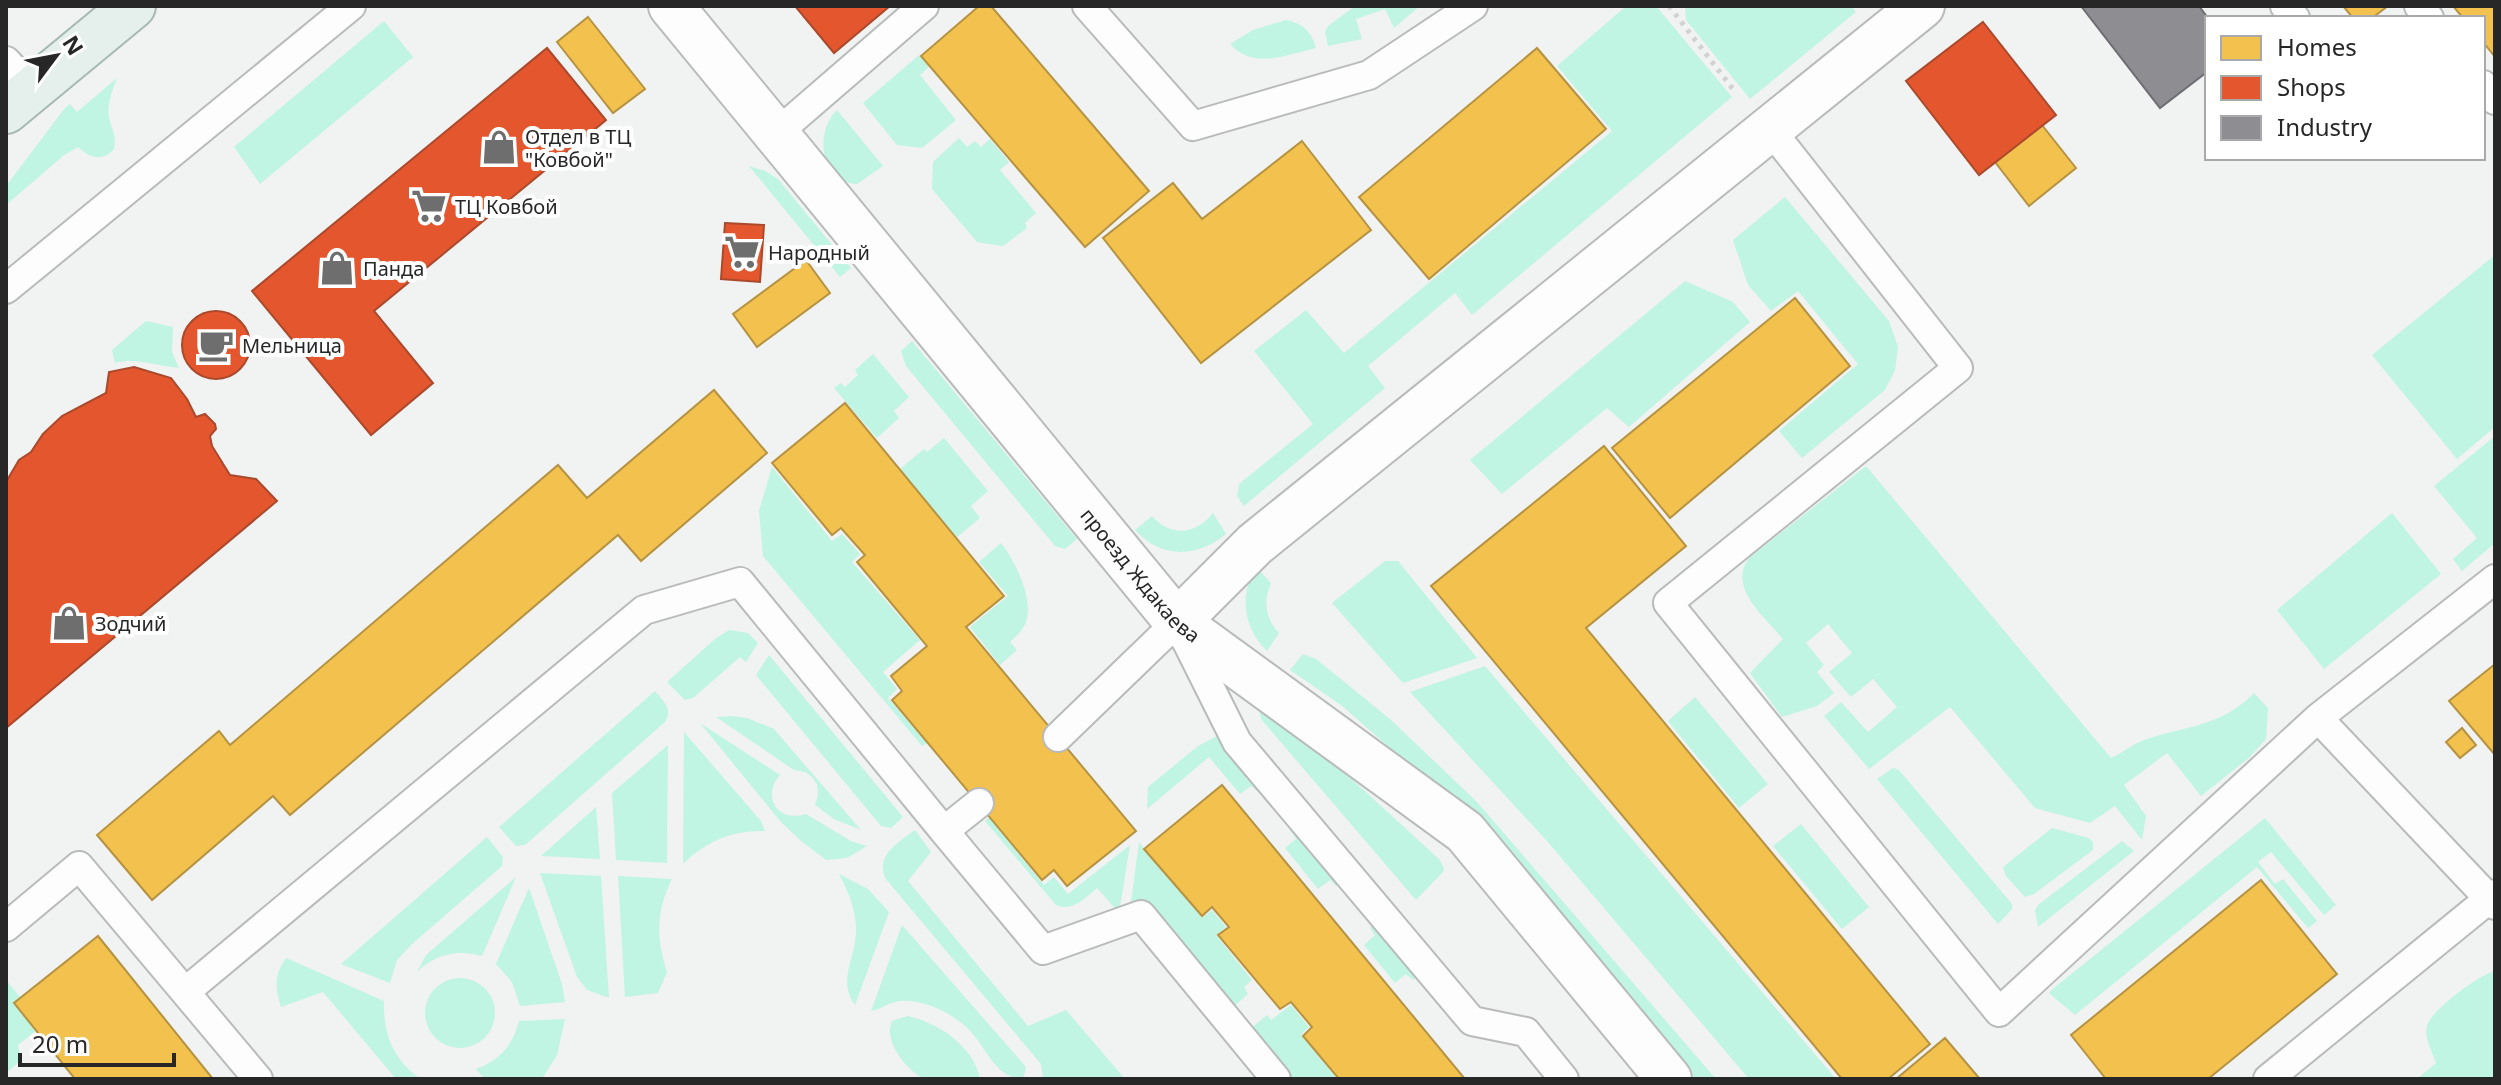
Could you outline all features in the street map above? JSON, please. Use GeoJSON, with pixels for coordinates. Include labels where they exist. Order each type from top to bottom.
{"type":"FeatureCollection","features":[{"type":"Feature","properties":{"kind":"main road"},"geometry":{"type":"LineString","coordinates":[[15,87],[133,6]]}},
{"type":"Feature","properties":{"kind":"street","name":"проезд Ждакаева"},"geometry":{"type":"LineString","coordinates":[[671,6],[1177,622],[1465,832],[1669,1079]]}},
{"type":"Feature","properties":{"kind":"street"},"geometry":{"type":"LineString","coordinates":[[1177,622],[1255,544],[1922,6]]}},
{"type":"Feature","properties":{"kind":"lane"},"geometry":{"type":"LineString","coordinates":[[6,289],[351,6]]}},
{"type":"Feature","properties":{"kind":"lane"},"geometry":{"type":"LineString","coordinates":[[777,133],[924,6]]}},
{"type":"Feature","properties":{"kind":"lane"},"geometry":{"type":"LineString","coordinates":[[1087,6],[1193,126],[1369,75],[1473,6]]}},
{"type":"Feature","properties":{"kind":"lane"},"geometry":{"type":"LineString","coordinates":[[1770,129],[1958,368],[1668,603],[1999,1012],[2318,718],[2495,579]]}},
{"type":"Feature","properties":{"kind":"lane"},"geometry":{"type":"LineString","coordinates":[[185,992],[644,610],[740,582],[1043,950],[1141,915],[1276,1079]]}},
{"type":"Feature","properties":{"kind":"lane"},"geometry":{"type":"LineString","coordinates":[[1058,737],[1177,622],[1237,742],[1472,1021],[1526,1032],[1564,1079]]}},
{"type":"Feature","properties":{"kind":"lane"},"geometry":{"type":"LineString","coordinates":[[2268,1079],[2493,899],[2318,718]]}},
{"type":"Feature","properties":{"kind":"lane"},"geometry":{"type":"LineString","coordinates":[[944,831],[979,803]]}},
{"type":"Feature","properties":{"kind":"lane"},"geometry":{"type":"LineString","coordinates":[[6,927],[79,866],[258,1079]]}},
{"type":"Feature","properties":{"kind":"path"},"geometry":{"type":"LineString","coordinates":[[1669,6],[1738,95]]}},
{"type":"Feature","properties":{"kind":"green space"},"geometry":{"type":"Polygon","coordinates":[[[1355,6],[1420,6],[1394,28],[1385,9],[1356,19],[1362,39],[1328,46],[1325,32],[1328,26],[1355,6]]]}},
{"type":"Feature","properties":{"kind":"green space"},"geometry":{"type":"Polygon","coordinates":[[[1626,6],[1656,6],[1732,97],[1472,315],[1455,293],[1368,366],[1385,388],[1244,506],[1237,496],[1239,484],[1313,424],[1254,351],[1306,310],[1344,353],[1612,131],[1557,66],[1626,6]]]}},
{"type":"Feature","properties":{"kind":"green space"},"geometry":{"type":"Polygon","coordinates":[[[1685,6],[1851,6],[1856,12],[1750,99],[1686,20],[1685,6]]]}},
{"type":"Feature","properties":{"kind":"green space"},"geometry":{"type":"Polygon","coordinates":[[[1286,20],[1306,29],[1316,48],[1260,59],[1239,52],[1230,44],[1253,30],[1286,20]]]}},
{"type":"Feature","properties":{"kind":"green space"},"geometry":{"type":"Polygon","coordinates":[[[384,21],[413,57],[260,184],[234,147],[384,21]]]}},
{"type":"Feature","properties":{"kind":"green space"},"geometry":{"type":"Polygon","coordinates":[[[919,55],[929,67],[920,75],[956,120],[922,148],[897,145],[863,103],[919,55]]]}},
{"type":"Feature","properties":{"kind":"green space"},"geometry":{"type":"Polygon","coordinates":[[[117,78],[109,107],[114,149],[104,156],[95,157],[78,147],[63,156],[6,205],[6,186],[65,108],[70,104],[77,112],[117,78]]]}},
{"type":"Feature","properties":{"kind":"green space"},"geometry":{"type":"Polygon","coordinates":[[[837,110],[883,166],[857,184],[835,175],[824,154],[825,131],[837,110]]]}},
{"type":"Feature","properties":{"kind":"green space"},"geometry":{"type":"Polygon","coordinates":[[[959,138],[967,147],[975,141],[981,147],[990,139],[1009,162],[1000,170],[1036,213],[1025,223],[1027,228],[1003,246],[977,242],[932,189],[933,162],[959,138]]]}},
{"type":"Feature","properties":{"kind":"green space"},"geometry":{"type":"Polygon","coordinates":[[[749,166],[778,179],[851,268],[840,277],[749,166]]]}},
{"type":"Feature","properties":{"kind":"green space"},"geometry":{"type":"Polygon","coordinates":[[[1785,197],[1889,321],[1898,347],[1895,370],[1885,390],[1802,458],[1779,431],[1858,364],[1798,291],[1771,311],[1748,285],[1733,240],[1785,197]]]}},
{"type":"Feature","properties":{"kind":"green space"},"geometry":{"type":"Polygon","coordinates":[[[2495,255],[2495,427],[2457,459],[2372,355],[2495,255]]]}},
{"type":"Feature","properties":{"kind":"green space"},"geometry":{"type":"Polygon","coordinates":[[[1685,281],[1733,302],[1750,322],[1629,427],[1607,408],[1502,494],[1470,460],[1685,281]]]}},
{"type":"Feature","properties":{"kind":"green space"},"geometry":{"type":"Polygon","coordinates":[[[146,321],[173,327],[172,352],[179,368],[139,361],[115,363],[112,350],[146,321]]]}},
{"type":"Feature","properties":{"kind":"green space"},"geometry":{"type":"Polygon","coordinates":[[[912,341],[1077,539],[1065,549],[1055,546],[906,366],[901,351],[912,341]]]}},
{"type":"Feature","properties":{"kind":"green space"},"geometry":{"type":"Polygon","coordinates":[[[873,354],[909,397],[894,411],[899,418],[877,438],[834,388],[841,383],[845,387],[858,375],[855,370],[873,354]]]}},
{"type":"Feature","properties":{"kind":"green space"},"geometry":{"type":"Polygon","coordinates":[[[2495,436],[2495,543],[2462,571],[2453,559],[2477,538],[2434,486],[2495,436]]]}},
{"type":"Feature","properties":{"kind":"green space"},"geometry":{"type":"Polygon","coordinates":[[[944,438],[988,491],[971,506],[980,518],[957,537],[900,469],[924,449],[927,452],[944,438]]]}},
{"type":"Feature","properties":{"kind":"green space"},"geometry":{"type":"Polygon","coordinates":[[[1866,466],[2111,758],[2144,740],[2215,719],[2254,693],[2268,708],[2266,739],[2250,757],[2201,796],[2167,753],[2124,785],[2146,816],[2142,840],[2115,806],[2090,823],[2035,808],[1950,707],[1869,769],[1824,716],[1841,702],[1868,732],[1897,707],[1873,679],[1851,697],[1829,672],[1852,653],[1828,624],[1806,643],[1824,665],[1817,672],[1834,693],[1817,706],[1782,717],[1750,673],[1783,639],[1751,602],[1742,580],[1743,569],[1749,558],[1866,466]]]}},
{"type":"Feature","properties":{"kind":"green space"},"geometry":{"type":"Polygon","coordinates":[[[772,467],[832,541],[842,534],[860,554],[852,562],[920,640],[883,672],[897,689],[888,698],[927,743],[922,746],[763,556],[759,511],[772,467]]]}},
{"type":"Feature","properties":{"kind":"green space"},"geometry":{"type":"Polygon","coordinates":[[[1213,513],[1226,534],[1203,548],[1191,551],[1179,552],[1156,546],[1135,530],[1152,516],[1167,527],[1183,531],[1199,526],[1213,513]]]}},
{"type":"Feature","properties":{"kind":"green space"},"geometry":{"type":"Polygon","coordinates":[[[2392,513],[2441,574],[2324,669],[2277,610],[2392,513]]]}},
{"type":"Feature","properties":{"kind":"green space"},"geometry":{"type":"Polygon","coordinates":[[[1001,543],[1023,584],[1028,608],[1023,628],[1010,642],[1017,650],[1000,665],[970,627],[1008,596],[979,562],[1001,543]]]}},
{"type":"Feature","properties":{"kind":"green space"},"geometry":{"type":"Polygon","coordinates":[[[1385,561],[1398,561],[1477,658],[1403,683],[1332,603],[1385,561]]]}},
{"type":"Feature","properties":{"kind":"green space"},"geometry":{"type":"Polygon","coordinates":[[[1256,567],[1271,583],[1267,609],[1279,633],[1267,651],[1253,632],[1246,611],[1247,589],[1256,567]]]}},
{"type":"Feature","properties":{"kind":"green space"},"geometry":{"type":"Polygon","coordinates":[[[729,630],[748,633],[758,643],[746,662],[740,657],[693,698],[685,700],[667,682],[729,630]]]}},
{"type":"Feature","properties":{"kind":"green space"},"geometry":{"type":"Polygon","coordinates":[[[1303,654],[1316,659],[1390,719],[1477,802],[1716,1079],[1689,1079],[1415,770],[1341,705],[1290,670],[1303,654]]]}},
{"type":"Feature","properties":{"kind":"green space"},"geometry":{"type":"Polygon","coordinates":[[[769,655],[903,817],[891,828],[881,826],[756,675],[769,655]]]}},
{"type":"Feature","properties":{"kind":"green space"},"geometry":{"type":"Polygon","coordinates":[[[1485,666],[1836,1079],[1749,1079],[1547,841],[1410,692],[1485,666]]]}},
{"type":"Feature","properties":{"kind":"green space"},"geometry":{"type":"Polygon","coordinates":[[[655,691],[668,709],[665,722],[525,845],[516,846],[499,827],[655,691]]]}},
{"type":"Feature","properties":{"kind":"green space"},"geometry":{"type":"Polygon","coordinates":[[[1695,697],[1768,784],[1739,808],[1668,721],[1695,697]]]}},
{"type":"Feature","properties":{"kind":"green space"},"geometry":{"type":"Polygon","coordinates":[[[1259,709],[1334,763],[1439,859],[1443,872],[1416,900],[1261,719],[1259,709]]]}},
{"type":"Feature","properties":{"kind":"green space"},"geometry":{"type":"Polygon","coordinates":[[[716,717],[747,718],[774,729],[861,830],[834,819],[815,805],[817,784],[812,777],[794,770],[716,717]]]}},
{"type":"Feature","properties":{"kind":"green space"},"geometry":{"type":"Polygon","coordinates":[[[700,723],[780,775],[772,799],[780,811],[787,815],[806,814],[851,841],[867,846],[847,858],[826,860],[781,822],[700,723]]]}},
{"type":"Feature","properties":{"kind":"green space"},"geometry":{"type":"Polygon","coordinates":[[[684,732],[761,821],[765,831],[742,832],[721,838],[683,864],[684,732]]]}},
{"type":"Feature","properties":{"kind":"green space"},"geometry":{"type":"Polygon","coordinates":[[[1219,735],[1279,773],[1257,791],[1251,786],[1240,794],[1209,757],[1147,809],[1148,787],[1198,746],[1219,735]]]}},
{"type":"Feature","properties":{"kind":"green space"},"geometry":{"type":"Polygon","coordinates":[[[668,745],[667,863],[616,860],[612,793],[668,745]]]}},
{"type":"Feature","properties":{"kind":"green space"},"geometry":{"type":"Polygon","coordinates":[[[1893,768],[1899,770],[2012,904],[2012,909],[1998,924],[1877,779],[1893,768]]]}},
{"type":"Feature","properties":{"kind":"green space"},"geometry":{"type":"Polygon","coordinates":[[[596,807],[600,859],[541,856],[596,807]]]}},
{"type":"Feature","properties":{"kind":"green space"},"geometry":{"type":"Polygon","coordinates":[[[1313,814],[1357,869],[1336,886],[1330,880],[1318,889],[1285,848],[1296,839],[1290,830],[1313,814]]]}},
{"type":"Feature","properties":{"kind":"green space"},"geometry":{"type":"Polygon","coordinates":[[[989,817],[1044,885],[1054,877],[1068,894],[1130,845],[1119,913],[1097,888],[1073,905],[1056,905],[985,821],[989,817]]]}},
{"type":"Feature","properties":{"kind":"green space"},"geometry":{"type":"Polygon","coordinates":[[[2265,818],[2336,905],[2324,915],[2271,852],[2258,862],[2275,884],[2283,879],[2317,921],[2308,928],[2257,867],[2075,1015],[2050,994],[2049,992],[2265,818]]]}},
{"type":"Feature","properties":{"kind":"green space"},"geometry":{"type":"Polygon","coordinates":[[[1801,824],[1869,907],[1842,929],[1773,846],[1801,824]]]}},
{"type":"Feature","properties":{"kind":"green space"},"geometry":{"type":"Polygon","coordinates":[[[2052,828],[2089,838],[2093,842],[2093,850],[2034,894],[2025,897],[2006,876],[2003,867],[2052,828]]]}},
{"type":"Feature","properties":{"kind":"green space"},"geometry":{"type":"Polygon","coordinates":[[[915,830],[931,852],[908,881],[1028,1026],[1066,1010],[1125,1079],[1043,1079],[1041,1064],[885,878],[886,856],[915,830]]]}},
{"type":"Feature","properties":{"kind":"green space"},"geometry":{"type":"Polygon","coordinates":[[[487,837],[503,857],[502,866],[411,945],[397,960],[390,983],[341,964],[487,837]]]}},
{"type":"Feature","properties":{"kind":"green space"},"geometry":{"type":"Polygon","coordinates":[[[2122,841],[2134,851],[2038,927],[2035,910],[2038,905],[2122,841]]]}},
{"type":"Feature","properties":{"kind":"green space"},"geometry":{"type":"Polygon","coordinates":[[[1139,842],[1202,918],[1212,910],[1226,927],[1216,935],[1252,980],[1244,987],[1248,994],[1222,1017],[1205,1017],[1128,924],[1139,842]]]}},
{"type":"Feature","properties":{"kind":"green space"},"geometry":{"type":"Polygon","coordinates":[[[540,873],[601,876],[609,998],[587,990],[577,977],[540,873]]]}},
{"type":"Feature","properties":{"kind":"green space"},"geometry":{"type":"Polygon","coordinates":[[[839,874],[868,889],[889,912],[855,1005],[847,979],[855,943],[855,918],[839,874]]]}},
{"type":"Feature","properties":{"kind":"green space"},"geometry":{"type":"Polygon","coordinates":[[[618,876],[672,879],[660,914],[661,948],[667,972],[658,993],[625,997],[618,876]]]}},
{"type":"Feature","properties":{"kind":"green space"},"geometry":{"type":"Polygon","coordinates":[[[516,877],[482,956],[464,953],[447,955],[431,961],[417,972],[426,955],[516,877]]]}},
{"type":"Feature","properties":{"kind":"green space"},"geometry":{"type":"Polygon","coordinates":[[[529,888],[562,984],[565,1002],[520,1006],[512,982],[496,964],[529,888]]]}},
{"type":"Feature","properties":{"kind":"green space"},"geometry":{"type":"Polygon","coordinates":[[[1392,909],[1436,962],[1413,980],[1406,974],[1395,983],[1364,945],[1375,935],[1370,928],[1392,909]]]}},
{"type":"Feature","properties":{"kind":"green space"},"geometry":{"type":"Polygon","coordinates":[[[902,925],[1026,1067],[1024,1076],[1020,1079],[1005,1073],[970,1030],[932,1006],[900,1001],[871,1011],[902,925]]]}},
{"type":"Feature","properties":{"kind":"green space"},"geometry":{"type":"Polygon","coordinates":[[[286,958],[384,1001],[385,1024],[392,1045],[403,1063],[421,1079],[396,1079],[323,992],[281,1007],[277,982],[286,958]]]}},
{"type":"Feature","properties":{"kind":"green space"},"geometry":{"type":"Polygon","coordinates":[[[2495,971],[2495,1079],[2417,1079],[2436,1063],[2427,1036],[2430,1019],[2456,994],[2495,971]]]}},
{"type":"Feature","properties":{"kind":"green space"},"geometry":{"type":"Polygon","coordinates":[[[460,978],[479,984],[489,994],[495,1013],[489,1032],[479,1042],[460,1048],[441,1042],[431,1032],[425,1013],[431,994],[441,984],[460,978]]]}},
{"type":"Feature","properties":{"kind":"green space"},"geometry":{"type":"Polygon","coordinates":[[[6,980],[43,1025],[18,1045],[21,1060],[6,1073],[6,980]]]}},
{"type":"Feature","properties":{"kind":"green space"},"geometry":{"type":"Polygon","coordinates":[[[1291,1005],[1309,1027],[1301,1035],[1337,1079],[1257,1079],[1236,1053],[1237,1040],[1267,1015],[1271,1020],[1291,1005]]]}},
{"type":"Feature","properties":{"kind":"green space"},"geometry":{"type":"Polygon","coordinates":[[[908,1016],[931,1024],[953,1038],[970,1056],[980,1079],[928,1079],[909,1068],[893,1045],[890,1029],[892,1021],[908,1016]]]}},
{"type":"Feature","properties":{"kind":"green space"},"geometry":{"type":"Polygon","coordinates":[[[565,1019],[557,1055],[542,1079],[485,1079],[476,1069],[504,1051],[519,1021],[565,1019]]]}},
{"type":"Feature","properties":{"kind":"building: Homes"},"geometry":{"type":"Polygon","coordinates":[[[979,6],[991,6],[1149,191],[1085,247],[921,56],[979,6]]]}},
{"type":"Feature","properties":{"kind":"building: Homes"},"geometry":{"type":"Polygon","coordinates":[[[2343,6],[2388,6],[2375,16],[2351,16],[2343,6]]]}},
{"type":"Feature","properties":{"kind":"building: Homes"},"geometry":{"type":"Polygon","coordinates":[[[2453,6],[2495,6],[2495,57],[2485,44],[2485,16],[2461,16],[2453,6]]]}},
{"type":"Feature","properties":{"kind":"building: Homes"},"geometry":{"type":"Polygon","coordinates":[[[588,17],[645,89],[613,113],[557,42],[588,17]]]}},
{"type":"Feature","properties":{"kind":"building: Homes"},"geometry":{"type":"Polygon","coordinates":[[[1537,48],[1606,129],[1429,279],[1359,197],[1537,48]]]}},
{"type":"Feature","properties":{"kind":"building: Homes"},"geometry":{"type":"Polygon","coordinates":[[[2042,125],[2076,168],[2029,206],[1995,162],[2042,125]]]}},
{"type":"Feature","properties":{"kind":"building: Homes"},"geometry":{"type":"Polygon","coordinates":[[[1302,141],[1371,230],[1201,363],[1103,238],[1173,183],[1202,219],[1302,141]]]}},
{"type":"Feature","properties":{"kind":"building: Homes"},"geometry":{"type":"Polygon","coordinates":[[[806,260],[830,293],[757,347],[733,314],[806,260]]]}},
{"type":"Feature","properties":{"kind":"building: Homes"},"geometry":{"type":"Polygon","coordinates":[[[1795,298],[1850,366],[1670,518],[1612,448],[1795,298]]]}},
{"type":"Feature","properties":{"kind":"building: Homes"},"geometry":{"type":"Polygon","coordinates":[[[714,390],[767,453],[641,561],[618,535],[290,815],[273,796],[152,900],[97,835],[219,731],[230,745],[558,465],[587,498],[714,390]]]}},
{"type":"Feature","properties":{"kind":"building: Homes"},"geometry":{"type":"Polygon","coordinates":[[[845,403],[1004,596],[966,627],[1136,831],[1067,886],[1054,870],[1042,880],[892,700],[902,691],[891,676],[927,646],[857,562],[865,555],[841,528],[832,535],[772,463],[845,403]]]}},
{"type":"Feature","properties":{"kind":"building: Homes"},"geometry":{"type":"Polygon","coordinates":[[[1604,446],[1686,546],[1586,628],[1930,1044],[1888,1079],[1842,1079],[1431,586],[1604,446]]]}},
{"type":"Feature","properties":{"kind":"building: Homes"},"geometry":{"type":"Polygon","coordinates":[[[2495,664],[2495,755],[2449,701],[2495,664]]]}},
{"type":"Feature","properties":{"kind":"building: Homes"},"geometry":{"type":"Polygon","coordinates":[[[2462,728],[2476,745],[2460,758],[2446,742],[2462,728]]]}},
{"type":"Feature","properties":{"kind":"building: Homes"},"geometry":{"type":"Polygon","coordinates":[[[1222,785],[1465,1079],[1339,1079],[1303,1036],[1312,1027],[1291,1002],[1280,1009],[1218,935],[1229,927],[1212,907],[1202,916],[1144,849],[1222,785]]]}},
{"type":"Feature","properties":{"kind":"building: Homes"},"geometry":{"type":"Polygon","coordinates":[[[2261,880],[2337,974],[2208,1079],[2106,1079],[2071,1035],[2261,880]]]}},
{"type":"Feature","properties":{"kind":"building: Homes"},"geometry":{"type":"Polygon","coordinates":[[[98,936],[213,1079],[75,1079],[14,1003],[98,936]]]}},
{"type":"Feature","properties":{"kind":"building: Homes"},"geometry":{"type":"Polygon","coordinates":[[[1945,1038],[1980,1079],[1896,1079],[1945,1038]]]}},
{"type":"Feature","properties":{"kind":"building: Shops"},"geometry":{"type":"Polygon","coordinates":[[[795,6],[890,6],[834,53],[795,6]]]}},
{"type":"Feature","properties":{"kind":"building: Shops"},"geometry":{"type":"Polygon","coordinates":[[[1983,22],[2056,115],[1979,175],[1906,81],[1983,22]]]}},
{"type":"Feature","properties":{"kind":"building: Shops","name":"ТЦ Ковбой"},"geometry":{"type":"Polygon","coordinates":[[[547,48],[606,120],[374,311],[433,383],[371,435],[252,291],[547,48]]]}},
{"type":"Feature","properties":{"kind":"building: Shops","name":"Народный"},"geometry":{"type":"Polygon","coordinates":[[[725,223],[764,225],[760,282],[721,279],[725,223]]]}},
{"type":"Feature","properties":{"kind":"building: Shops","name":"Мельница"},"geometry":{"type":"Polygon","coordinates":[[[209,311],[223,311],[235,316],[245,326],[250,345],[245,364],[235,374],[223,379],[209,379],[197,374],[187,364],[182,352],[182,338],[187,326],[197,316],[209,311]]]}},
{"type":"Feature","properties":{"kind":"building: Shops","name":"Зодчий"},"geometry":{"type":"Polygon","coordinates":[[[134,367],[171,378],[196,417],[205,414],[215,424],[216,429],[210,436],[212,446],[230,475],[256,479],[277,501],[6,728],[6,482],[19,460],[31,452],[43,434],[62,416],[106,393],[109,372],[134,367]]]}},
{"type":"Feature","properties":{"kind":"building: Industry"},"geometry":{"type":"Polygon","coordinates":[[[2081,6],[2199,6],[2206,16],[2205,74],[2160,108],[2081,6]]]}},
{"type":"Feature","properties":{"kind":"place","name":"Отдел в ТЦ \"Ковбой\""},"geometry":{"type":"Point","coordinates":[499,147]}},
{"type":"Feature","properties":{"kind":"place","name":"ТЦ Ковбой"},"geometry":{"type":"Point","coordinates":[429,206]}},
{"type":"Feature","properties":{"kind":"place","name":"Народный"},"geometry":{"type":"Point","coordinates":[742,252]}},
{"type":"Feature","properties":{"kind":"place","name":"Панда"},"geometry":{"type":"Point","coordinates":[337,268]}},
{"type":"Feature","properties":{"kind":"place","name":"Мельница"},"geometry":{"type":"Point","coordinates":[216,345]}},
{"type":"Feature","properties":{"kind":"place","name":"Зодчий"},"geometry":{"type":"Point","coordinates":[69,623]}}]}
